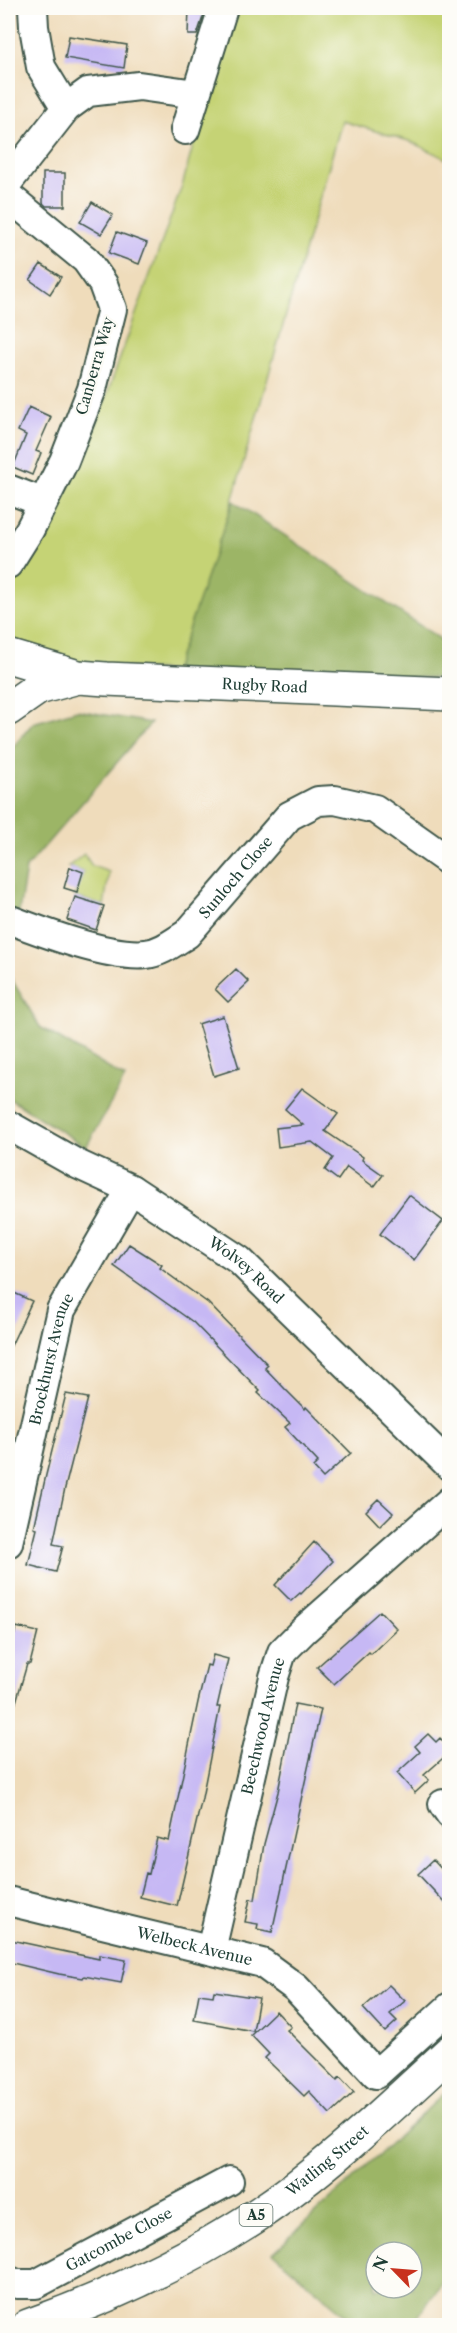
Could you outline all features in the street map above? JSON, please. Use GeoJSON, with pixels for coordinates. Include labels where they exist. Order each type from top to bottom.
{"type":"FeatureCollection","features":[{"type":"Feature","properties":{"kind":"main road","name":"Rugby Road"},"geometry":{"type":"LineString","coordinates":[[8,656],[78,677],[310,690],[450,694]]}},
{"type":"Feature","properties":{"kind":"main road"},"geometry":{"type":"LineString","coordinates":[[8,667],[12,688],[8,704]]}},
{"type":"Feature","properties":{"kind":"main road","name":"Rugby Road"},"geometry":{"type":"LineString","coordinates":[[8,709],[38,688],[78,677]]}},
{"type":"Feature","properties":{"kind":"main road","name":"Watling Street"},"geometry":{"type":"LineString","coordinates":[[28,2325],[87,2315],[254,2217],[314,2173],[450,2052]]}},
{"type":"Feature","properties":{"kind":"street"},"geometry":{"type":"LineString","coordinates":[[33,8],[41,67],[66,108]]}},
{"type":"Feature","properties":{"kind":"street"},"geometry":{"type":"LineString","coordinates":[[185,130],[223,8]]}},
{"type":"Feature","properties":{"kind":"street"},"geometry":{"type":"LineString","coordinates":[[8,182],[66,108],[88,92],[140,86],[196,94]]}},
{"type":"Feature","properties":{"kind":"street","name":"Canberra Way"},"geometry":{"type":"LineString","coordinates":[[8,196],[86,261],[103,284],[112,309],[92,389],[64,461],[30,529],[8,564]]}},
{"type":"Feature","properties":{"kind":"street"},"geometry":{"type":"LineString","coordinates":[[8,489],[42,502]]}},
{"type":"Feature","properties":{"kind":"street","name":"Sunloch Close"},"geometry":{"type":"LineString","coordinates":[[8,919],[47,934],[127,955],[148,954],[166,948],[187,934],[289,816],[318,801],[335,800],[375,809],[450,862]]}},
{"type":"Feature","properties":{"kind":"street","name":"Wolvey Road"},"geometry":{"type":"LineString","coordinates":[[8,1125],[77,1164],[131,1190],[239,1260],[450,1466]]}},
{"type":"Feature","properties":{"kind":"street","name":"Brockhurst Avenue"},"geometry":{"type":"LineString","coordinates":[[8,1543],[61,1310],[131,1190]]}},
{"type":"Feature","properties":{"kind":"street","name":"Beechwood Avenue"},"geometry":{"type":"LineString","coordinates":[[211,1950],[274,1677],[282,1652],[450,1501]]}},
{"type":"Feature","properties":{"kind":"street","name":"Welbeck Avenue"},"geometry":{"type":"LineString","coordinates":[[8,1901],[262,1963],[296,1988],[376,2074],[450,2007]]}},
{"type":"Feature","properties":{"kind":"street","name":"Gatcombe Close"},"geometry":{"type":"LineString","coordinates":[[8,2280],[17,2284],[36,2284],[211,2182]]}},
{"type":"Feature","properties":{"kind":"green space"},"geometry":{"type":"Polygon","coordinates":[[[230,8],[449,8],[449,160],[409,141],[342,121],[224,529],[174,671],[57,662],[15,649],[8,634],[8,593],[44,539],[92,436],[183,183],[230,8]]]}},
{"type":"Feature","properties":{"kind":"green space"},"geometry":{"type":"Polygon","coordinates":[[[233,501],[449,645],[449,678],[174,671],[233,501]]]}},
{"type":"Feature","properties":{"kind":"green space"},"geometry":{"type":"Polygon","coordinates":[[[77,710],[151,723],[26,868],[9,975],[40,1027],[125,1078],[86,1147],[8,1098],[8,753],[33,723],[77,710]]]}},
{"type":"Feature","properties":{"kind":"green space"},"geometry":{"type":"Polygon","coordinates":[[[84,854],[92,866],[109,872],[104,906],[75,897],[83,872],[68,867],[84,854]]]}},
{"type":"Feature","properties":{"kind":"green space"},"geometry":{"type":"Polygon","coordinates":[[[449,2089],[449,2273],[412,2325],[356,2324],[273,2253],[449,2089]]]}},
{"type":"Feature","properties":{"kind":"building"},"geometry":{"type":"Polygon","coordinates":[[[189,8],[206,8],[197,35],[188,35],[189,8]]]}},
{"type":"Feature","properties":{"kind":"building"},"geometry":{"type":"Polygon","coordinates":[[[69,36],[127,45],[124,68],[65,58],[69,36]]]}},
{"type":"Feature","properties":{"kind":"building"},"geometry":{"type":"Polygon","coordinates":[[[43,173],[65,173],[65,206],[46,206],[43,203],[43,173]]]}},
{"type":"Feature","properties":{"kind":"building"},"geometry":{"type":"Polygon","coordinates":[[[92,202],[113,215],[101,234],[80,222],[92,202]]]}},
{"type":"Feature","properties":{"kind":"building"},"geometry":{"type":"Polygon","coordinates":[[[117,232],[147,243],[139,264],[109,253],[117,232]]]}},
{"type":"Feature","properties":{"kind":"building"},"geometry":{"type":"Polygon","coordinates":[[[41,264],[61,277],[50,294],[30,280],[41,264]]]}},
{"type":"Feature","properties":{"kind":"building"},"geometry":{"type":"Polygon","coordinates":[[[29,407],[51,417],[36,451],[41,453],[32,475],[13,467],[26,435],[18,431],[29,407]]]}},
{"type":"Feature","properties":{"kind":"building"},"geometry":{"type":"Polygon","coordinates":[[[70,867],[83,872],[77,892],[64,888],[70,867]]]}},
{"type":"Feature","properties":{"kind":"building"},"geometry":{"type":"Polygon","coordinates":[[[75,897],[104,906],[96,930],[67,920],[75,897]]]}},
{"type":"Feature","properties":{"kind":"building"},"geometry":{"type":"Polygon","coordinates":[[[236,969],[249,982],[228,1002],[215,989],[236,969]]]}},
{"type":"Feature","properties":{"kind":"building"},"geometry":{"type":"Polygon","coordinates":[[[223,1016],[239,1068],[214,1076],[198,1024],[223,1016]]]}},
{"type":"Feature","properties":{"kind":"building"},"geometry":{"type":"Polygon","coordinates":[[[302,1088],[338,1114],[325,1131],[363,1157],[362,1160],[383,1175],[374,1187],[347,1167],[338,1180],[325,1170],[333,1158],[312,1142],[278,1147],[276,1128],[303,1125],[285,1109],[302,1088]]]}},
{"type":"Feature","properties":{"kind":"building"},"geometry":{"type":"Polygon","coordinates":[[[409,1195],[443,1221],[414,1260],[380,1234],[409,1195]]]}},
{"type":"Feature","properties":{"kind":"building"},"geometry":{"type":"Polygon","coordinates":[[[129,1244],[162,1265],[160,1268],[208,1303],[268,1365],[265,1368],[285,1389],[351,1453],[323,1478],[313,1467],[318,1462],[285,1427],[290,1423],[258,1393],[260,1391],[193,1322],[114,1266],[129,1244]]]}},
{"type":"Feature","properties":{"kind":"building"},"geometry":{"type":"Polygon","coordinates":[[[12,1292],[32,1301],[8,1352],[8,1301],[12,1292]]]}},
{"type":"Feature","properties":{"kind":"building"},"geometry":{"type":"Polygon","coordinates":[[[66,1394],[88,1398],[53,1544],[63,1546],[56,1572],[28,1565],[37,1529],[34,1528],[66,1394]]]}},
{"type":"Feature","properties":{"kind":"building"},"geometry":{"type":"Polygon","coordinates":[[[378,1499],[393,1513],[380,1526],[366,1511],[378,1499]]]}},
{"type":"Feature","properties":{"kind":"building"},"geometry":{"type":"Polygon","coordinates":[[[314,1542],[333,1561],[301,1594],[291,1601],[275,1585],[314,1542]]]}},
{"type":"Feature","properties":{"kind":"building"},"geometry":{"type":"Polygon","coordinates":[[[380,1611],[397,1629],[334,1684],[317,1667],[380,1611]]]}},
{"type":"Feature","properties":{"kind":"building"},"geometry":{"type":"Polygon","coordinates":[[[16,1627],[38,1632],[30,1664],[27,1664],[12,1716],[8,1716],[8,1666],[16,1627]]]}},
{"type":"Feature","properties":{"kind":"building"},"geometry":{"type":"Polygon","coordinates":[[[213,1655],[228,1659],[217,1707],[220,1707],[202,1798],[177,1906],[140,1897],[146,1873],[149,1874],[157,1838],[169,1841],[198,1702],[207,1665],[210,1666],[213,1655]]]}},
{"type":"Feature","properties":{"kind":"building"},"geometry":{"type":"Polygon","coordinates":[[[295,1704],[321,1709],[272,1932],[257,1929],[258,1924],[245,1922],[250,1899],[255,1900],[264,1844],[278,1792],[295,1704]]]}},
{"type":"Feature","properties":{"kind":"building"},"geometry":{"type":"Polygon","coordinates":[[[428,1734],[436,1742],[440,1738],[450,1748],[450,1752],[424,1775],[429,1780],[415,1793],[397,1773],[420,1752],[415,1746],[428,1734]]]}},
{"type":"Feature","properties":{"kind":"building"},"geometry":{"type":"Polygon","coordinates":[[[433,1860],[450,1878],[450,1908],[418,1874],[433,1860]]]}},
{"type":"Feature","properties":{"kind":"building"},"geometry":{"type":"Polygon","coordinates":[[[11,1940],[99,1959],[99,1955],[126,1960],[121,1983],[59,1974],[8,1962],[11,1940]]]}},
{"type":"Feature","properties":{"kind":"building"},"geometry":{"type":"Polygon","coordinates":[[[389,1985],[405,2001],[390,2014],[397,2021],[385,2032],[363,2008],[389,1985]]]}},
{"type":"Feature","properties":{"kind":"building"},"geometry":{"type":"Polygon","coordinates":[[[214,1991],[259,1998],[253,2031],[194,2020],[199,1994],[213,1996],[214,1991]]]}},
{"type":"Feature","properties":{"kind":"building"},"geometry":{"type":"Polygon","coordinates":[[[276,2011],[291,2027],[287,2030],[337,2080],[340,2077],[354,2092],[330,2114],[309,2091],[304,2096],[265,2058],[269,2054],[251,2035],[276,2011]]]}}]}
